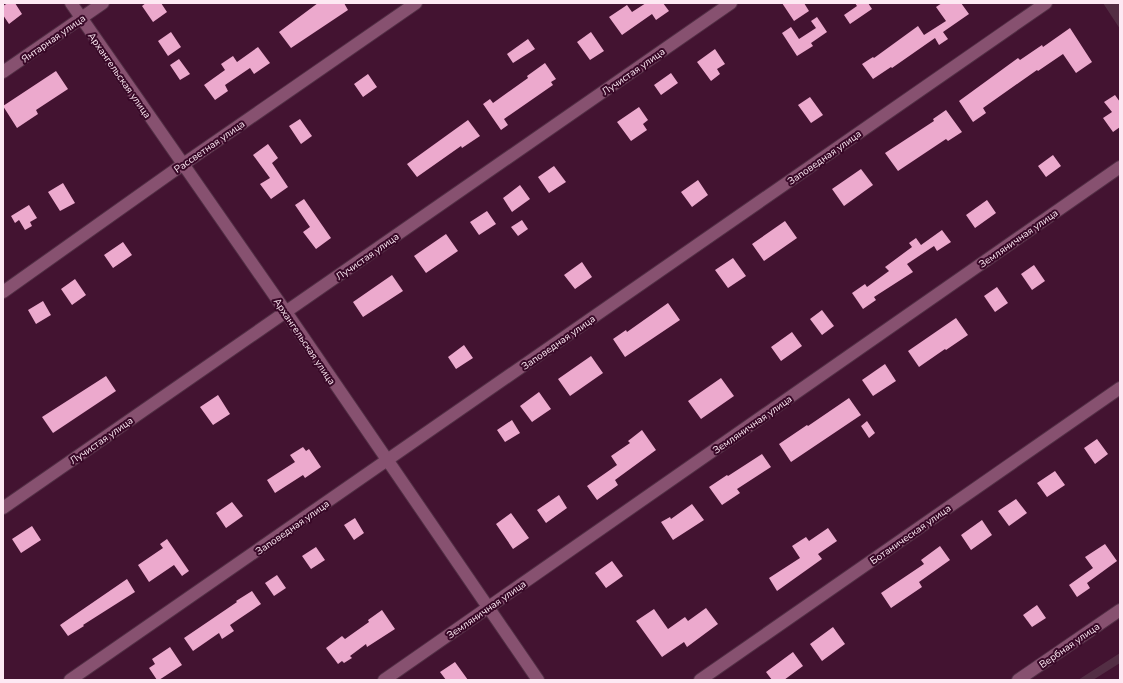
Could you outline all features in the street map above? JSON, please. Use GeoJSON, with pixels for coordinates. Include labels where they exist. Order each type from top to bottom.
{"type":"FeatureCollection","features":[{"type":"Feature","properties":{"kind":"street","name":"Архангельская улица"},"geometry":{"type":"LineString","coordinates":[[71,3],[182,165],[286,312],[538,680]]}},
{"type":"Feature","properties":{"kind":"street","name":"Янтарная улица"},"geometry":{"type":"LineString","coordinates":[[3,72],[103,3]]}},
{"type":"Feature","properties":{"kind":"street","name":"Рассветная улица"},"geometry":{"type":"LineString","coordinates":[[3,292],[182,165],[416,3]]}},
{"type":"Feature","properties":{"kind":"street","name":"Лучистая улица"},"geometry":{"type":"LineString","coordinates":[[3,508],[731,3]]}},
{"type":"Feature","properties":{"kind":"street","name":"Заповедная улица"},"geometry":{"type":"LineString","coordinates":[[70,680],[1046,3]]}},
{"type":"Feature","properties":{"kind":"street","name":"Земляничная улица"},"geometry":{"type":"LineString","coordinates":[[384,680],[1120,167]]}},
{"type":"Feature","properties":{"kind":"street","name":"Ботаническая улица"},"geometry":{"type":"LineString","coordinates":[[700,680],[1120,388]]}},
{"type":"Feature","properties":{"kind":"street","name":"Вербная улица"},"geometry":{"type":"LineString","coordinates":[[1018,680],[1120,610]]}},
{"type":"Feature","properties":{"kind":"shaded area"},"geometry":{"type":"Polygon","coordinates":[[[1103,3],[1120,3],[1120,29],[1103,3]]]}},
{"type":"Feature","properties":{"kind":"shaded area"},"geometry":{"type":"Polygon","coordinates":[[[1120,653],[1120,663],[1093,680],[1078,680],[1120,653]]]}},
{"type":"Feature","properties":{"kind":"building"},"geometry":{"type":"Polygon","coordinates":[[[8,3],[15,3],[22,14],[9,24],[3,15],[3,6],[8,3]]]}},
{"type":"Feature","properties":{"kind":"building"},"geometry":{"type":"Polygon","coordinates":[[[146,3],[161,3],[167,12],[153,22],[142,6],[146,3]]]}},
{"type":"Feature","properties":{"kind":"building"},"geometry":{"type":"Polygon","coordinates":[[[318,3],[344,3],[348,10],[291,48],[279,32],[318,3]]]}},
{"type":"Feature","properties":{"kind":"building"},"geometry":{"type":"Polygon","coordinates":[[[646,3],[663,3],[669,11],[656,20],[652,14],[622,35],[609,17],[627,5],[632,12],[646,3]]]}},
{"type":"Feature","properties":{"kind":"building"},"geometry":{"type":"Polygon","coordinates":[[[782,3],[804,3],[809,11],[794,21],[782,3]]]}},
{"type":"Feature","properties":{"kind":"building"},"geometry":{"type":"Polygon","coordinates":[[[855,3],[868,3],[872,9],[850,24],[844,15],[857,6],[855,3]]]}},
{"type":"Feature","properties":{"kind":"building"},"geometry":{"type":"Polygon","coordinates":[[[942,3],[961,3],[969,14],[943,32],[948,39],[939,45],[935,38],[892,68],[891,67],[873,79],[862,64],[873,57],[874,58],[918,26],[924,35],[946,21],[936,7],[942,3]]]}},
{"type":"Feature","properties":{"kind":"building"},"geometry":{"type":"Polygon","coordinates":[[[817,17],[827,32],[811,43],[813,46],[797,56],[782,33],[791,27],[799,39],[816,28],[811,21],[817,17]]]}},
{"type":"Feature","properties":{"kind":"building"},"geometry":{"type":"Polygon","coordinates":[[[1070,28],[1092,62],[1076,73],[1063,54],[1038,71],[1037,70],[983,108],[986,113],[973,122],[959,101],[1018,58],[1020,60],[1042,45],[1043,47],[1070,28]]]}},
{"type":"Feature","properties":{"kind":"building"},"geometry":{"type":"Polygon","coordinates":[[[171,32],[181,47],[168,56],[158,41],[171,32]]]}},
{"type":"Feature","properties":{"kind":"building"},"geometry":{"type":"Polygon","coordinates":[[[591,32],[604,51],[590,60],[577,42],[591,32]]]}},
{"type":"Feature","properties":{"kind":"building"},"geometry":{"type":"Polygon","coordinates":[[[528,39],[535,49],[513,63],[507,54],[528,39]]]}},
{"type":"Feature","properties":{"kind":"building"},"geometry":{"type":"Polygon","coordinates":[[[258,47],[270,63],[254,74],[250,68],[225,85],[228,91],[215,100],[204,85],[225,70],[221,64],[233,56],[237,62],[258,47]]]}},
{"type":"Feature","properties":{"kind":"building"},"geometry":{"type":"Polygon","coordinates":[[[715,49],[725,64],[717,69],[720,74],[711,81],[697,62],[715,49]]]}},
{"type":"Feature","properties":{"kind":"building"},"geometry":{"type":"Polygon","coordinates":[[[179,59],[190,74],[180,80],[170,65],[179,59]]]}},
{"type":"Feature","properties":{"kind":"building"},"geometry":{"type":"Polygon","coordinates":[[[545,63],[556,79],[551,82],[553,85],[504,119],[508,125],[501,130],[483,104],[490,99],[493,103],[528,78],[527,76],[545,63]]]}},
{"type":"Feature","properties":{"kind":"building"},"geometry":{"type":"Polygon","coordinates":[[[56,71],[68,89],[36,110],[38,114],[17,128],[3,106],[56,71]]]}},
{"type":"Feature","properties":{"kind":"building"},"geometry":{"type":"Polygon","coordinates":[[[671,73],[678,83],[661,95],[654,85],[671,73]]]}},
{"type":"Feature","properties":{"kind":"building"},"geometry":{"type":"Polygon","coordinates":[[[368,74],[377,87],[363,97],[354,84],[368,74]]]}},
{"type":"Feature","properties":{"kind":"building"},"geometry":{"type":"Polygon","coordinates":[[[1115,95],[1120,102],[1120,127],[1113,132],[1103,118],[1112,112],[1104,102],[1115,95]]]}},
{"type":"Feature","properties":{"kind":"building"},"geometry":{"type":"Polygon","coordinates":[[[810,97],[823,115],[811,123],[798,105],[810,97]]]}},
{"type":"Feature","properties":{"kind":"building"},"geometry":{"type":"Polygon","coordinates":[[[639,107],[648,120],[643,124],[647,130],[631,141],[617,122],[639,107]]]}},
{"type":"Feature","properties":{"kind":"building"},"geometry":{"type":"Polygon","coordinates":[[[946,110],[962,132],[948,141],[946,139],[898,171],[885,153],[934,121],[933,119],[946,110]]]}},
{"type":"Feature","properties":{"kind":"building"},"geometry":{"type":"Polygon","coordinates":[[[300,119],[312,136],[301,144],[289,126],[300,119]]]}},
{"type":"Feature","properties":{"kind":"building"},"geometry":{"type":"Polygon","coordinates":[[[468,120],[480,136],[462,148],[461,146],[417,177],[407,164],[468,120]]]}},
{"type":"Feature","properties":{"kind":"building"},"geometry":{"type":"Polygon","coordinates":[[[268,144],[278,158],[272,163],[288,187],[271,199],[260,184],[270,178],[253,155],[268,144]]]}},
{"type":"Feature","properties":{"kind":"building"},"geometry":{"type":"Polygon","coordinates":[[[1053,155],[1061,166],[1046,177],[1038,166],[1053,155]]]}},
{"type":"Feature","properties":{"kind":"building"},"geometry":{"type":"Polygon","coordinates":[[[554,166],[566,182],[549,193],[538,177],[554,166]]]}},
{"type":"Feature","properties":{"kind":"building"},"geometry":{"type":"Polygon","coordinates":[[[861,169],[873,185],[844,206],[832,189],[861,169]]]}},
{"type":"Feature","properties":{"kind":"building"},"geometry":{"type":"Polygon","coordinates":[[[698,180],[708,195],[692,207],[681,192],[698,180]]]}},
{"type":"Feature","properties":{"kind":"building"},"geometry":{"type":"Polygon","coordinates":[[[63,183],[75,203],[60,211],[48,192],[63,183]]]}},
{"type":"Feature","properties":{"kind":"building"},"geometry":{"type":"Polygon","coordinates":[[[520,185],[530,199],[512,212],[503,198],[520,185]]]}},
{"type":"Feature","properties":{"kind":"building"},"geometry":{"type":"Polygon","coordinates":[[[304,199],[331,238],[316,249],[303,232],[310,227],[295,205],[304,199]]]}},
{"type":"Feature","properties":{"kind":"building"},"geometry":{"type":"Polygon","coordinates":[[[987,200],[996,213],[975,228],[966,215],[987,200]]]}},
{"type":"Feature","properties":{"kind":"building"},"geometry":{"type":"Polygon","coordinates":[[[29,205],[37,218],[30,222],[32,226],[25,230],[19,220],[15,223],[11,216],[29,205]]]}},
{"type":"Feature","properties":{"kind":"building"},"geometry":{"type":"Polygon","coordinates":[[[487,211],[496,224],[479,235],[470,222],[487,211]]]}},
{"type":"Feature","properties":{"kind":"building"},"geometry":{"type":"Polygon","coordinates":[[[522,220],[528,229],[518,236],[511,227],[522,220]]]}},
{"type":"Feature","properties":{"kind":"building"},"geometry":{"type":"Polygon","coordinates":[[[785,221],[797,238],[764,261],[752,244],[785,221]]]}},
{"type":"Feature","properties":{"kind":"building"},"geometry":{"type":"Polygon","coordinates":[[[942,230],[951,242],[937,251],[934,246],[907,264],[913,272],[874,297],[876,300],[863,309],[852,293],[865,284],[867,287],[889,271],[885,267],[912,247],[909,243],[916,238],[921,245],[942,230]]]}},
{"type":"Feature","properties":{"kind":"building"},"geometry":{"type":"Polygon","coordinates":[[[446,234],[458,251],[426,273],[414,256],[446,234]]]}},
{"type":"Feature","properties":{"kind":"building"},"geometry":{"type":"Polygon","coordinates":[[[123,242],[132,255],[113,268],[104,255],[123,242]]]}},
{"type":"Feature","properties":{"kind":"building"},"geometry":{"type":"Polygon","coordinates":[[[733,258],[746,276],[728,288],[715,270],[733,258]]]}},
{"type":"Feature","properties":{"kind":"building"},"geometry":{"type":"Polygon","coordinates":[[[582,262],[592,277],[575,289],[564,275],[582,262]]]}},
{"type":"Feature","properties":{"kind":"building"},"geometry":{"type":"Polygon","coordinates":[[[1034,265],[1045,281],[1032,290],[1021,274],[1034,265]]]}},
{"type":"Feature","properties":{"kind":"building"},"geometry":{"type":"Polygon","coordinates":[[[392,275],[403,291],[363,317],[353,302],[392,275]]]}},
{"type":"Feature","properties":{"kind":"building"},"geometry":{"type":"Polygon","coordinates":[[[75,279],[86,295],[72,305],[61,289],[75,279]]]}},
{"type":"Feature","properties":{"kind":"building"},"geometry":{"type":"Polygon","coordinates":[[[997,287],[1008,303],[995,312],[984,296],[997,287]]]}},
{"type":"Feature","properties":{"kind":"building"},"geometry":{"type":"Polygon","coordinates":[[[43,301],[51,315],[36,324],[28,310],[43,301]]]}},
{"type":"Feature","properties":{"kind":"building"},"geometry":{"type":"Polygon","coordinates":[[[668,303],[680,320],[625,357],[613,339],[626,330],[627,332],[668,303]]]}},
{"type":"Feature","properties":{"kind":"building"},"geometry":{"type":"Polygon","coordinates":[[[822,310],[834,326],[822,335],[810,319],[822,310]]]}},
{"type":"Feature","properties":{"kind":"building"},"geometry":{"type":"Polygon","coordinates":[[[956,318],[968,335],[919,367],[908,351],[956,318]]]}},
{"type":"Feature","properties":{"kind":"building"},"geometry":{"type":"Polygon","coordinates":[[[792,332],[802,346],[781,361],[771,347],[792,332]]]}},
{"type":"Feature","properties":{"kind":"building"},"geometry":{"type":"Polygon","coordinates":[[[464,345],[473,358],[456,369],[448,357],[464,345]]]}},
{"type":"Feature","properties":{"kind":"building"},"geometry":{"type":"Polygon","coordinates":[[[591,356],[603,373],[570,396],[558,379],[591,356]]]}},
{"type":"Feature","properties":{"kind":"building"},"geometry":{"type":"Polygon","coordinates":[[[885,364],[896,381],[873,396],[862,380],[885,364]]]}},
{"type":"Feature","properties":{"kind":"building"},"geometry":{"type":"Polygon","coordinates":[[[106,376],[116,391],[53,433],[42,417],[106,376]]]}},
{"type":"Feature","properties":{"kind":"building"},"geometry":{"type":"Polygon","coordinates":[[[721,378],[734,396],[701,419],[688,401],[721,378]]]}},
{"type":"Feature","properties":{"kind":"building"},"geometry":{"type":"Polygon","coordinates":[[[539,392],[551,409],[532,422],[520,406],[539,392]]]}},
{"type":"Feature","properties":{"kind":"building"},"geometry":{"type":"Polygon","coordinates":[[[218,395],[230,414],[213,425],[200,407],[218,395]]]}},
{"type":"Feature","properties":{"kind":"building"},"geometry":{"type":"Polygon","coordinates":[[[849,398],[861,415],[791,462],[779,444],[849,398]]]}},
{"type":"Feature","properties":{"kind":"building"},"geometry":{"type":"Polygon","coordinates":[[[512,420],[520,433],[505,442],[497,430],[512,420]]]}},
{"type":"Feature","properties":{"kind":"building"},"geometry":{"type":"Polygon","coordinates":[[[867,421],[875,433],[869,438],[861,426],[867,421]]]}},
{"type":"Feature","properties":{"kind":"building"},"geometry":{"type":"Polygon","coordinates":[[[642,430],[656,450],[615,480],[618,485],[597,500],[587,486],[617,465],[611,456],[630,443],[628,441],[642,430]]]}},
{"type":"Feature","properties":{"kind":"building"},"geometry":{"type":"Polygon","coordinates":[[[1097,439],[1108,454],[1095,464],[1084,448],[1097,439]]]}},
{"type":"Feature","properties":{"kind":"building"},"geometry":{"type":"Polygon","coordinates":[[[303,447],[306,451],[309,449],[321,467],[305,478],[303,475],[275,493],[267,480],[295,462],[290,455],[303,447]]]}},
{"type":"Feature","properties":{"kind":"building"},"geometry":{"type":"Polygon","coordinates":[[[762,454],[771,467],[737,489],[740,493],[722,505],[709,487],[762,454]]]}},
{"type":"Feature","properties":{"kind":"building"},"geometry":{"type":"Polygon","coordinates":[[[1055,471],[1065,485],[1047,497],[1037,483],[1055,471]]]}},
{"type":"Feature","properties":{"kind":"building"},"geometry":{"type":"Polygon","coordinates":[[[559,495],[567,508],[546,523],[537,510],[559,495]]]}},
{"type":"Feature","properties":{"kind":"building"},"geometry":{"type":"Polygon","coordinates":[[[1016,499],[1027,513],[1009,526],[998,511],[1016,499]]]}},
{"type":"Feature","properties":{"kind":"building"},"geometry":{"type":"Polygon","coordinates":[[[232,502],[243,516],[226,528],[216,513],[232,502]]]}},
{"type":"Feature","properties":{"kind":"building"},"geometry":{"type":"Polygon","coordinates":[[[692,504],[704,520],[673,540],[661,522],[670,517],[671,519],[692,504]]]}},
{"type":"Feature","properties":{"kind":"building"},"geometry":{"type":"Polygon","coordinates":[[[511,513],[529,538],[513,549],[496,524],[511,513]]]}},
{"type":"Feature","properties":{"kind":"building"},"geometry":{"type":"Polygon","coordinates":[[[355,518],[364,533],[354,540],[344,525],[355,518]]]}},
{"type":"Feature","properties":{"kind":"building"},"geometry":{"type":"Polygon","coordinates":[[[982,520],[992,535],[971,550],[961,535],[982,520]]]}},
{"type":"Feature","properties":{"kind":"building"},"geometry":{"type":"Polygon","coordinates":[[[32,526],[41,540],[21,553],[12,539],[32,526]]]}},
{"type":"Feature","properties":{"kind":"building"},"geometry":{"type":"Polygon","coordinates":[[[828,528],[837,541],[818,554],[822,559],[777,591],[769,578],[800,558],[792,546],[806,537],[809,541],[828,528]]]}},
{"type":"Feature","properties":{"kind":"building"},"geometry":{"type":"Polygon","coordinates":[[[167,539],[189,571],[182,576],[174,565],[149,582],[138,565],[163,548],[160,544],[167,539]]]}},
{"type":"Feature","properties":{"kind":"building"},"geometry":{"type":"Polygon","coordinates":[[[1105,544],[1117,561],[1087,583],[1090,588],[1077,597],[1069,585],[1093,568],[1085,557],[1105,544]]]}},
{"type":"Feature","properties":{"kind":"building"},"geometry":{"type":"Polygon","coordinates":[[[940,546],[950,560],[919,582],[922,587],[891,608],[881,593],[924,564],[921,560],[940,546]]]}},
{"type":"Feature","properties":{"kind":"building"},"geometry":{"type":"Polygon","coordinates":[[[316,547],[325,560],[311,569],[302,556],[316,547]]]}},
{"type":"Feature","properties":{"kind":"building"},"geometry":{"type":"Polygon","coordinates":[[[612,561],[623,576],[606,588],[595,573],[612,561]]]}},
{"type":"Feature","properties":{"kind":"building"},"geometry":{"type":"Polygon","coordinates":[[[277,575],[286,588],[274,596],[265,583],[277,575]]]}},
{"type":"Feature","properties":{"kind":"building"},"geometry":{"type":"Polygon","coordinates":[[[127,579],[135,592],[68,636],[60,625],[127,579]]]}},
{"type":"Feature","properties":{"kind":"building"},"geometry":{"type":"Polygon","coordinates":[[[252,591],[261,604],[230,625],[234,631],[222,639],[219,633],[193,651],[184,638],[252,591]]]}},
{"type":"Feature","properties":{"kind":"building"},"geometry":{"type":"Polygon","coordinates":[[[1037,605],[1046,618],[1032,627],[1023,615],[1037,605]]]}},
{"type":"Feature","properties":{"kind":"building"},"geometry":{"type":"Polygon","coordinates":[[[706,608],[718,624],[687,647],[684,642],[662,657],[636,621],[654,609],[668,629],[685,617],[688,621],[706,608]]]}},
{"type":"Feature","properties":{"kind":"building"},"geometry":{"type":"Polygon","coordinates":[[[382,610],[395,629],[367,647],[366,644],[350,656],[352,658],[344,663],[342,661],[338,664],[326,648],[342,636],[345,639],[369,622],[368,620],[382,610]]]}},
{"type":"Feature","properties":{"kind":"building"},"geometry":{"type":"Polygon","coordinates":[[[833,627],[845,644],[822,661],[810,644],[833,627]]]}},
{"type":"Feature","properties":{"kind":"building"},"geometry":{"type":"Polygon","coordinates":[[[170,647],[182,665],[157,680],[149,668],[155,664],[152,659],[170,647]]]}},
{"type":"Feature","properties":{"kind":"building"},"geometry":{"type":"Polygon","coordinates":[[[793,652],[803,666],[784,680],[772,680],[766,672],[793,652]]]}},
{"type":"Feature","properties":{"kind":"building"},"geometry":{"type":"Polygon","coordinates":[[[455,662],[468,680],[446,680],[440,672],[455,662]]]}}]}
